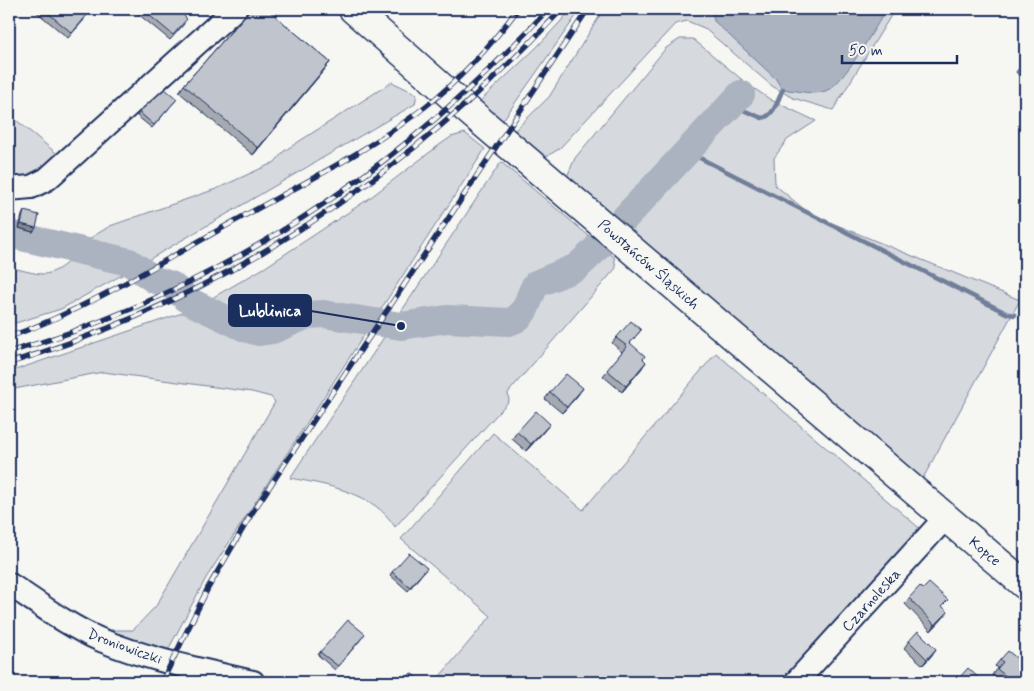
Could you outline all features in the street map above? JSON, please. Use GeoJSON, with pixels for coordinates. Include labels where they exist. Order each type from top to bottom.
{"type":"FeatureCollection","features":[{"type":"Feature","properties":{"kind":"main road","name":"Powstańców Śląskich"},"geometry":{"type":"LineString","coordinates":[[353,9],[600,223],[946,517]]}},
{"type":"Feature","properties":{"kind":"main road","name":"Kopce"},"geometry":{"type":"LineString","coordinates":[[946,517],[1025,585]]}},
{"type":"Feature","properties":{"kind":"street"},"geometry":{"type":"LineString","coordinates":[[9,189],[31,187],[48,179],[235,9]]}},
{"type":"Feature","properties":{"kind":"street","name":"Czarnoleska"},"geometry":{"type":"LineString","coordinates":[[796,682],[946,517]]}},
{"type":"Feature","properties":{"kind":"street","name":"Droniowiczki"},"geometry":{"type":"LineString","coordinates":[[9,584],[56,615],[100,640],[171,662],[253,682]]}},
{"type":"Feature","properties":{"kind":"shaded area"},"geometry":{"type":"Polygon","coordinates":[[[572,9],[581,9],[501,123],[478,103],[537,47],[572,9]]]}},
{"type":"Feature","properties":{"kind":"shaded area"},"geometry":{"type":"Polygon","coordinates":[[[604,9],[895,9],[833,110],[793,98],[772,86],[704,28],[687,21],[675,24],[559,149],[542,159],[512,133],[549,97],[604,9]]]}},
{"type":"Feature","properties":{"kind":"shaded area"},"geometry":{"type":"Polygon","coordinates":[[[712,9],[887,9],[846,72],[831,88],[823,92],[814,93],[784,89],[776,79],[714,21],[712,9]]]}},
{"type":"Feature","properties":{"kind":"shaded area"},"geometry":{"type":"Polygon","coordinates":[[[680,39],[693,39],[746,83],[771,100],[816,121],[787,140],[774,158],[775,185],[810,214],[1020,300],[922,480],[566,179],[575,158],[666,48],[680,39]]]}},
{"type":"Feature","properties":{"kind":"shaded area"},"geometry":{"type":"Polygon","coordinates":[[[392,82],[417,94],[415,104],[61,309],[9,325],[9,267],[40,274],[55,271],[70,260],[79,245],[110,226],[216,189],[275,162],[284,151],[392,82]]]}},
{"type":"Feature","properties":{"kind":"shaded area"},"geometry":{"type":"Polygon","coordinates":[[[9,114],[61,157],[49,166],[36,172],[23,177],[9,179],[9,114]]]}},
{"type":"Feature","properties":{"kind":"shaded area"},"geometry":{"type":"Polygon","coordinates":[[[465,133],[485,149],[206,578],[167,652],[101,630],[133,630],[156,606],[275,402],[271,397],[252,392],[103,372],[9,390],[9,372],[191,310],[264,268],[367,200],[451,137],[465,133]]]}},
{"type":"Feature","properties":{"kind":"shaded area"},"geometry":{"type":"Polygon","coordinates":[[[501,162],[614,257],[616,268],[512,388],[508,393],[509,401],[395,527],[386,515],[362,498],[334,487],[290,478],[501,162]]]}},
{"type":"Feature","properties":{"kind":"shaded area"},"geometry":{"type":"Polygon","coordinates":[[[716,353],[925,533],[784,682],[435,682],[491,616],[401,539],[493,433],[583,510],[716,353]]]}},
{"type":"Feature","properties":{"kind":"building"},"geometry":{"type":"Polygon","coordinates":[[[43,9],[81,9],[88,14],[72,33],[43,9]]]}},
{"type":"Feature","properties":{"kind":"building"},"geometry":{"type":"Polygon","coordinates":[[[142,9],[187,9],[182,14],[187,19],[173,35],[142,9]]]}},
{"type":"Feature","properties":{"kind":"building"},"geometry":{"type":"Polygon","coordinates":[[[251,9],[267,9],[330,62],[258,148],[184,85],[251,9]]]}},
{"type":"Feature","properties":{"kind":"building"},"geometry":{"type":"Polygon","coordinates":[[[1025,61],[1025,70],[1021,66],[1025,61]]]}},
{"type":"Feature","properties":{"kind":"building"},"geometry":{"type":"Polygon","coordinates":[[[165,89],[177,99],[154,125],[139,112],[165,89]]]}},
{"type":"Feature","properties":{"kind":"building"},"geometry":{"type":"Polygon","coordinates":[[[24,211],[39,215],[36,228],[21,224],[24,211]]]}},
{"type":"Feature","properties":{"kind":"building"},"geometry":{"type":"Polygon","coordinates":[[[631,321],[641,330],[630,343],[645,356],[643,359],[646,362],[626,386],[607,370],[627,346],[616,338],[631,321]]]}},
{"type":"Feature","properties":{"kind":"building"},"geometry":{"type":"Polygon","coordinates":[[[566,374],[583,388],[567,407],[550,392],[566,374]]]}},
{"type":"Feature","properties":{"kind":"building"},"geometry":{"type":"Polygon","coordinates":[[[536,411],[550,424],[531,444],[517,432],[536,411]]]}},
{"type":"Feature","properties":{"kind":"building"},"geometry":{"type":"Polygon","coordinates":[[[409,553],[427,568],[410,587],[392,572],[409,553]]]}},
{"type":"Feature","properties":{"kind":"building"},"geometry":{"type":"Polygon","coordinates":[[[929,583],[948,600],[942,606],[948,612],[935,625],[909,598],[920,586],[923,589],[929,583]]]}},
{"type":"Feature","properties":{"kind":"building"},"geometry":{"type":"Polygon","coordinates":[[[348,620],[365,634],[338,666],[320,652],[348,620]]]}},
{"type":"Feature","properties":{"kind":"building"},"geometry":{"type":"Polygon","coordinates":[[[918,631],[936,649],[927,659],[909,641],[918,631]]]}},
{"type":"Feature","properties":{"kind":"building"},"geometry":{"type":"Polygon","coordinates":[[[1008,651],[1025,665],[1013,682],[997,669],[1003,662],[1000,660],[1008,651]]]}},
{"type":"Feature","properties":{"kind":"building"},"geometry":{"type":"Polygon","coordinates":[[[968,668],[981,682],[966,682],[960,677],[968,668]]]}},
{"type":"Feature","properties":{"kind":"building"},"geometry":{"type":"Polygon","coordinates":[[[411,673],[422,682],[403,682],[411,673]]]}},
{"type":"Feature","properties":{"kind":"waterway"},"geometry":{"type":"LineString","coordinates":[[731,105],[762,118],[766,117],[773,111],[783,89]]}},
{"type":"Feature","properties":{"kind":"waterway"},"geometry":{"type":"LineString","coordinates":[[9,234],[129,262],[155,280],[171,285],[191,302],[245,328],[259,332],[273,330],[308,315],[323,314],[401,326],[447,319],[509,322],[515,320],[524,311],[536,284],[577,267],[593,252],[741,94]]}},
{"type":"Feature","properties":{"kind":"waterway"},"geometry":{"type":"LineString","coordinates":[[688,152],[1008,314],[1015,315]]}},
{"type":"Feature","properties":{"kind":"railway"},"geometry":{"type":"LineString","coordinates":[[9,337],[36,327],[89,302],[330,169],[385,136],[436,98],[459,78],[518,9]]}},
{"type":"Feature","properties":{"kind":"railway"},"geometry":{"type":"LineString","coordinates":[[9,352],[86,327],[160,296],[233,259],[302,218],[369,172],[432,121],[492,67],[548,9]]}},
{"type":"Feature","properties":{"kind":"railway"},"geometry":{"type":"LineString","coordinates":[[9,363],[88,336],[164,304],[238,266],[309,223],[377,176],[442,124],[504,69],[562,9]]}},
{"type":"Feature","properties":{"kind":"railway"},"geometry":{"type":"LineString","coordinates":[[162,682],[208,588],[252,513],[588,9]]}},
{"type":"Feature","properties":{"kind":"place","name":"Lublinica"},"geometry":{"type":"Point","coordinates":[401,326]}}]}
